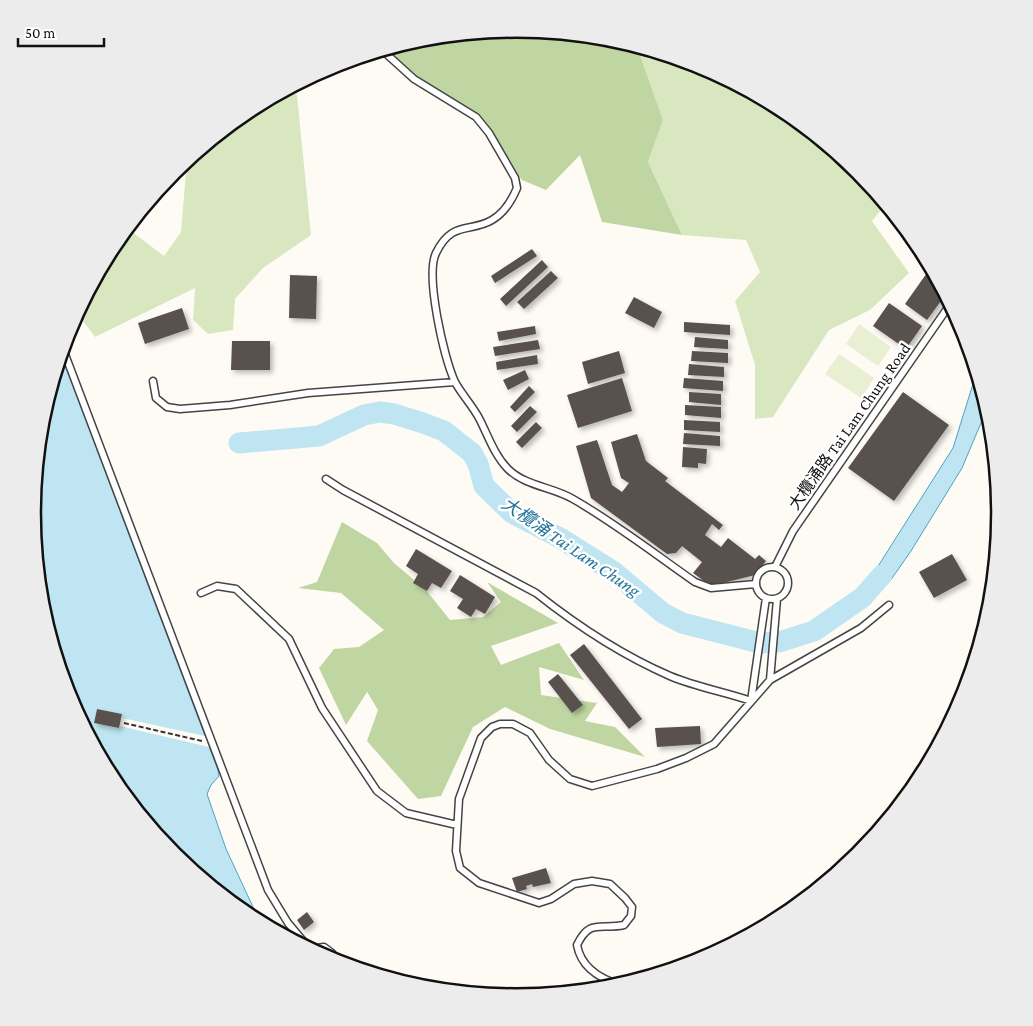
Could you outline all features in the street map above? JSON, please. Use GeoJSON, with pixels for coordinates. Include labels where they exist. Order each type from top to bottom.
{"type":"FeatureCollection","features":[{"type":"Feature","properties":{"kind":"lane"},"geometry":{"type":"LineString","coordinates":[[388,56],[414,79],[476,117],[489,133],[515,178],[517,188],[502,213],[492,221],[462,228],[448,237],[433,265],[437,319],[455,382],[472,406],[499,457],[508,469],[523,480],[572,498],[695,582],[711,588],[756,584]]}},
{"type":"Feature","properties":{"kind":"lane","name":"大欖涌路 Tai Lam Chung Road"},"geometry":{"type":"LineString","coordinates":[[775,567],[793,531],[946,309]]}},
{"type":"Feature","properties":{"kind":"lane"},"geometry":{"type":"LineString","coordinates":[[67,359],[268,890],[297,934]]}},
{"type":"Feature","properties":{"kind":"lane"},"geometry":{"type":"LineString","coordinates":[[153,381],[156,398],[167,407],[180,409],[230,405],[308,393],[455,382]]}},
{"type":"Feature","properties":{"kind":"lane"},"geometry":{"type":"LineString","coordinates":[[326,479],[343,490],[536,593],[562,614],[644,663],[672,677],[752,701]]}},
{"type":"Feature","properties":{"kind":"lane"},"geometry":{"type":"LineString","coordinates":[[775,567],[785,572],[789,582],[786,593],[777,599],[766,598],[759,593],[756,584],[761,571],[775,567]]}},
{"type":"Feature","properties":{"kind":"lane"},"geometry":{"type":"LineString","coordinates":[[201,593],[217,586],[236,589],[289,640],[322,708],[377,791],[406,813],[457,825]]}},
{"type":"Feature","properties":{"kind":"lane"},"geometry":{"type":"LineString","coordinates":[[752,701],[766,598]]}},
{"type":"Feature","properties":{"kind":"lane"},"geometry":{"type":"LineString","coordinates":[[770,680],[777,599]]}},
{"type":"Feature","properties":{"kind":"lane"},"geometry":{"type":"LineString","coordinates":[[606,980],[599,977],[582,960],[577,945],[584,932],[589,928],[624,925],[631,916],[632,907],[610,884],[592,881],[567,887],[551,899],[539,903],[479,883],[460,868],[456,851],[459,798],[481,738],[492,727],[500,724],[513,724],[530,733],[549,760],[570,779],[592,786],[672,764],[714,744],[770,680],[860,628],[889,604]]}},
{"type":"Feature","properties":{"kind":"path"},"geometry":{"type":"LineString","coordinates":[[124,723],[211,743]]}},
{"type":"Feature","properties":{"kind":"green space"},"geometry":{"type":"Polygon","coordinates":[[[516,38],[548,39],[579,42],[640,54],[663,120],[648,162],[682,235],[602,222],[580,155],[546,190],[522,180],[474,120],[406,77],[388,55],[454,42],[516,38]]]}},
{"type":"Feature","properties":{"kind":"green space"},"geometry":{"type":"Polygon","coordinates":[[[640,54],[669,63],[727,87],[754,101],[806,136],[853,177],[882,209],[872,221],[909,273],[870,310],[829,330],[773,417],[755,419],[755,365],[735,301],[760,272],[746,240],[682,235],[648,162],[663,120],[640,54]]]}},
{"type":"Feature","properties":{"kind":"green space"},"geometry":{"type":"Polygon","coordinates":[[[297,92],[311,235],[263,268],[235,299],[233,330],[208,334],[193,320],[195,288],[95,337],[82,320],[105,275],[133,232],[164,256],[181,232],[186,171],[227,136],[252,118],[297,92]]]}},
{"type":"Feature","properties":{"kind":"green space"},"geometry":{"type":"Polygon","coordinates":[[[859,324],[891,347],[878,366],[846,344],[859,324]]]}},
{"type":"Feature","properties":{"kind":"green space"},"geometry":{"type":"Polygon","coordinates":[[[839,354],[874,378],[861,398],[825,374],[839,354]]]}},
{"type":"Feature","properties":{"kind":"green space"},"geometry":{"type":"Polygon","coordinates":[[[342,522],[377,543],[394,563],[426,590],[450,620],[483,617],[501,602],[487,582],[558,623],[491,646],[501,665],[559,643],[584,680],[539,667],[541,695],[597,703],[585,721],[615,727],[645,757],[550,729],[505,707],[473,727],[441,796],[418,799],[367,741],[378,710],[367,692],[346,725],[319,668],[334,649],[359,647],[384,630],[341,593],[298,588],[317,582],[342,522]]]}},
{"type":"Feature","properties":{"kind":"water"},"geometry":{"type":"Polygon","coordinates":[[[65,364],[218,770],[219,776],[211,785],[207,794],[226,849],[254,909],[227,890],[180,849],[139,802],[105,751],[77,695],[66,666],[50,606],[42,544],[41,513],[45,451],[50,420],[65,364]]]}},
{"type":"Feature","properties":{"kind":"water"},"geometry":{"type":"Polygon","coordinates":[[[974,382],[983,420],[962,468],[911,551],[890,581],[870,595],[863,597],[868,582],[953,448],[974,382]]]}},
{"type":"Feature","properties":{"kind":"pier"},"geometry":{"type":"Polygon","coordinates":[[[97,709],[122,714],[122,718],[205,736],[209,747],[120,726],[119,728],[94,723],[97,709]]]}},
{"type":"Feature","properties":{"kind":"building"},"geometry":{"type":"Polygon","coordinates":[[[532,249],[537,256],[495,283],[491,276],[532,249]]]}},
{"type":"Feature","properties":{"kind":"building"},"geometry":{"type":"Polygon","coordinates":[[[542,260],[548,267],[506,306],[500,299],[542,260]]]}},
{"type":"Feature","properties":{"kind":"building"},"geometry":{"type":"Polygon","coordinates":[[[551,271],[558,278],[524,309],[517,302],[551,271]]]}},
{"type":"Feature","properties":{"kind":"building"},"geometry":{"type":"Polygon","coordinates":[[[927,273],[941,300],[927,320],[905,304],[927,273]]]}},
{"type":"Feature","properties":{"kind":"building"},"geometry":{"type":"Polygon","coordinates":[[[290,275],[317,276],[316,319],[289,318],[290,275]]]}},
{"type":"Feature","properties":{"kind":"building"},"geometry":{"type":"Polygon","coordinates":[[[634,297],[662,312],[654,328],[625,313],[634,297]]]}},
{"type":"Feature","properties":{"kind":"building"},"geometry":{"type":"Polygon","coordinates":[[[889,303],[922,326],[906,349],[873,326],[889,303]]]}},
{"type":"Feature","properties":{"kind":"building"},"geometry":{"type":"Polygon","coordinates":[[[182,308],[189,329],[145,344],[138,323],[182,308]]]}},
{"type":"Feature","properties":{"kind":"building"},"geometry":{"type":"Polygon","coordinates":[[[684,322],[730,325],[730,335],[684,332],[684,322]]]}},
{"type":"Feature","properties":{"kind":"building"},"geometry":{"type":"Polygon","coordinates":[[[535,326],[536,334],[499,341],[497,332],[535,326]]]}},
{"type":"Feature","properties":{"kind":"building"},"geometry":{"type":"Polygon","coordinates":[[[695,337],[728,340],[728,349],[694,347],[695,337]]]}},
{"type":"Feature","properties":{"kind":"building"},"geometry":{"type":"Polygon","coordinates":[[[538,340],[540,349],[495,356],[493,347],[538,340]]]}},
{"type":"Feature","properties":{"kind":"building"},"geometry":{"type":"Polygon","coordinates":[[[232,341],[270,341],[270,370],[231,370],[232,341]]]}},
{"type":"Feature","properties":{"kind":"building"},"geometry":{"type":"Polygon","coordinates":[[[619,351],[625,373],[588,384],[582,362],[619,351]]]}},
{"type":"Feature","properties":{"kind":"building"},"geometry":{"type":"Polygon","coordinates":[[[692,351],[728,353],[728,363],[691,361],[692,351]]]}},
{"type":"Feature","properties":{"kind":"building"},"geometry":{"type":"Polygon","coordinates":[[[537,355],[538,364],[497,370],[496,362],[537,355]]]}},
{"type":"Feature","properties":{"kind":"building"},"geometry":{"type":"Polygon","coordinates":[[[689,364],[724,367],[724,377],[688,375],[689,364]]]}},
{"type":"Feature","properties":{"kind":"building"},"geometry":{"type":"Polygon","coordinates":[[[525,370],[529,379],[508,390],[503,380],[525,370]]]}},
{"type":"Feature","properties":{"kind":"building"},"geometry":{"type":"Polygon","coordinates":[[[622,378],[632,411],[578,428],[567,395],[622,378]]]}},
{"type":"Feature","properties":{"kind":"building"},"geometry":{"type":"Polygon","coordinates":[[[684,378],[723,381],[723,391],[683,388],[684,378]]]}},
{"type":"Feature","properties":{"kind":"building"},"geometry":{"type":"Polygon","coordinates":[[[529,386],[535,392],[515,412],[510,407],[529,386]]]}},
{"type":"Feature","properties":{"kind":"building"},"geometry":{"type":"Polygon","coordinates":[[[689,392],[721,394],[721,405],[689,402],[689,392]]]}},
{"type":"Feature","properties":{"kind":"building"},"geometry":{"type":"Polygon","coordinates":[[[903,392],[949,425],[894,501],[848,468],[903,392]]]}},
{"type":"Feature","properties":{"kind":"building"},"geometry":{"type":"Polygon","coordinates":[[[685,405],[721,407],[721,418],[685,415],[685,405]]]}},
{"type":"Feature","properties":{"kind":"building"},"geometry":{"type":"Polygon","coordinates":[[[530,406],[537,412],[517,432],[511,426],[530,406]]]}},
{"type":"Feature","properties":{"kind":"building"},"geometry":{"type":"Polygon","coordinates":[[[684,420],[720,422],[720,432],[684,430],[684,420]]]}},
{"type":"Feature","properties":{"kind":"building"},"geometry":{"type":"Polygon","coordinates":[[[536,422],[542,428],[522,448],[516,442],[536,422]]]}},
{"type":"Feature","properties":{"kind":"building"},"geometry":{"type":"Polygon","coordinates":[[[684,433],[720,436],[720,446],[683,444],[684,433]]]}},
{"type":"Feature","properties":{"kind":"building"},"geometry":{"type":"Polygon","coordinates":[[[637,434],[646,461],[668,478],[665,481],[723,525],[719,530],[712,524],[705,535],[721,547],[728,538],[755,559],[759,555],[766,561],[755,575],[711,586],[693,573],[702,562],[682,546],[676,553],[667,554],[591,498],[576,446],[597,440],[612,485],[622,492],[629,483],[621,478],[611,442],[637,434]]]}},
{"type":"Feature","properties":{"kind":"building"},"geometry":{"type":"Polygon","coordinates":[[[683,447],[707,449],[706,464],[698,463],[698,468],[682,467],[683,447]]]}},
{"type":"Feature","properties":{"kind":"building"},"geometry":{"type":"Polygon","coordinates":[[[416,549],[452,571],[441,588],[432,583],[427,591],[413,583],[418,574],[406,566],[416,549]]]}},
{"type":"Feature","properties":{"kind":"building"},"geometry":{"type":"Polygon","coordinates":[[[952,554],[967,580],[934,598],[919,572],[952,554]]]}},
{"type":"Feature","properties":{"kind":"building"},"geometry":{"type":"Polygon","coordinates":[[[460,575],[495,597],[485,614],[476,609],[471,617],[457,608],[463,599],[450,591],[460,575]]]}},
{"type":"Feature","properties":{"kind":"building"},"geometry":{"type":"Polygon","coordinates":[[[584,644],[642,719],[629,729],[570,655],[584,644]]]}},
{"type":"Feature","properties":{"kind":"building"},"geometry":{"type":"Polygon","coordinates":[[[558,674],[583,705],[572,713],[548,682],[558,674]]]}},
{"type":"Feature","properties":{"kind":"building"},"geometry":{"type":"Polygon","coordinates":[[[97,709],[122,714],[119,728],[94,723],[97,709]]]}},
{"type":"Feature","properties":{"kind":"building"},"geometry":{"type":"Polygon","coordinates":[[[700,726],[701,744],[657,747],[655,728],[700,726]]]}},
{"type":"Feature","properties":{"kind":"building"},"geometry":{"type":"Polygon","coordinates":[[[546,868],[551,883],[533,887],[532,884],[526,886],[527,889],[517,892],[512,878],[546,868]]]}},
{"type":"Feature","properties":{"kind":"building"},"geometry":{"type":"Polygon","coordinates":[[[307,912],[314,922],[304,930],[297,920],[307,912]]]}},
{"type":"Feature","properties":{"kind":"waterway","name":"大欖涌 Tai Lam Chung"},"geometry":{"type":"LineString","coordinates":[[239,443],[319,436],[364,415],[380,412],[394,414],[444,431],[472,453],[478,464],[484,486],[512,513],[560,538],[614,572],[663,613],[682,623],[760,643],[779,642],[814,631],[863,597],[882,575]]}}]}
